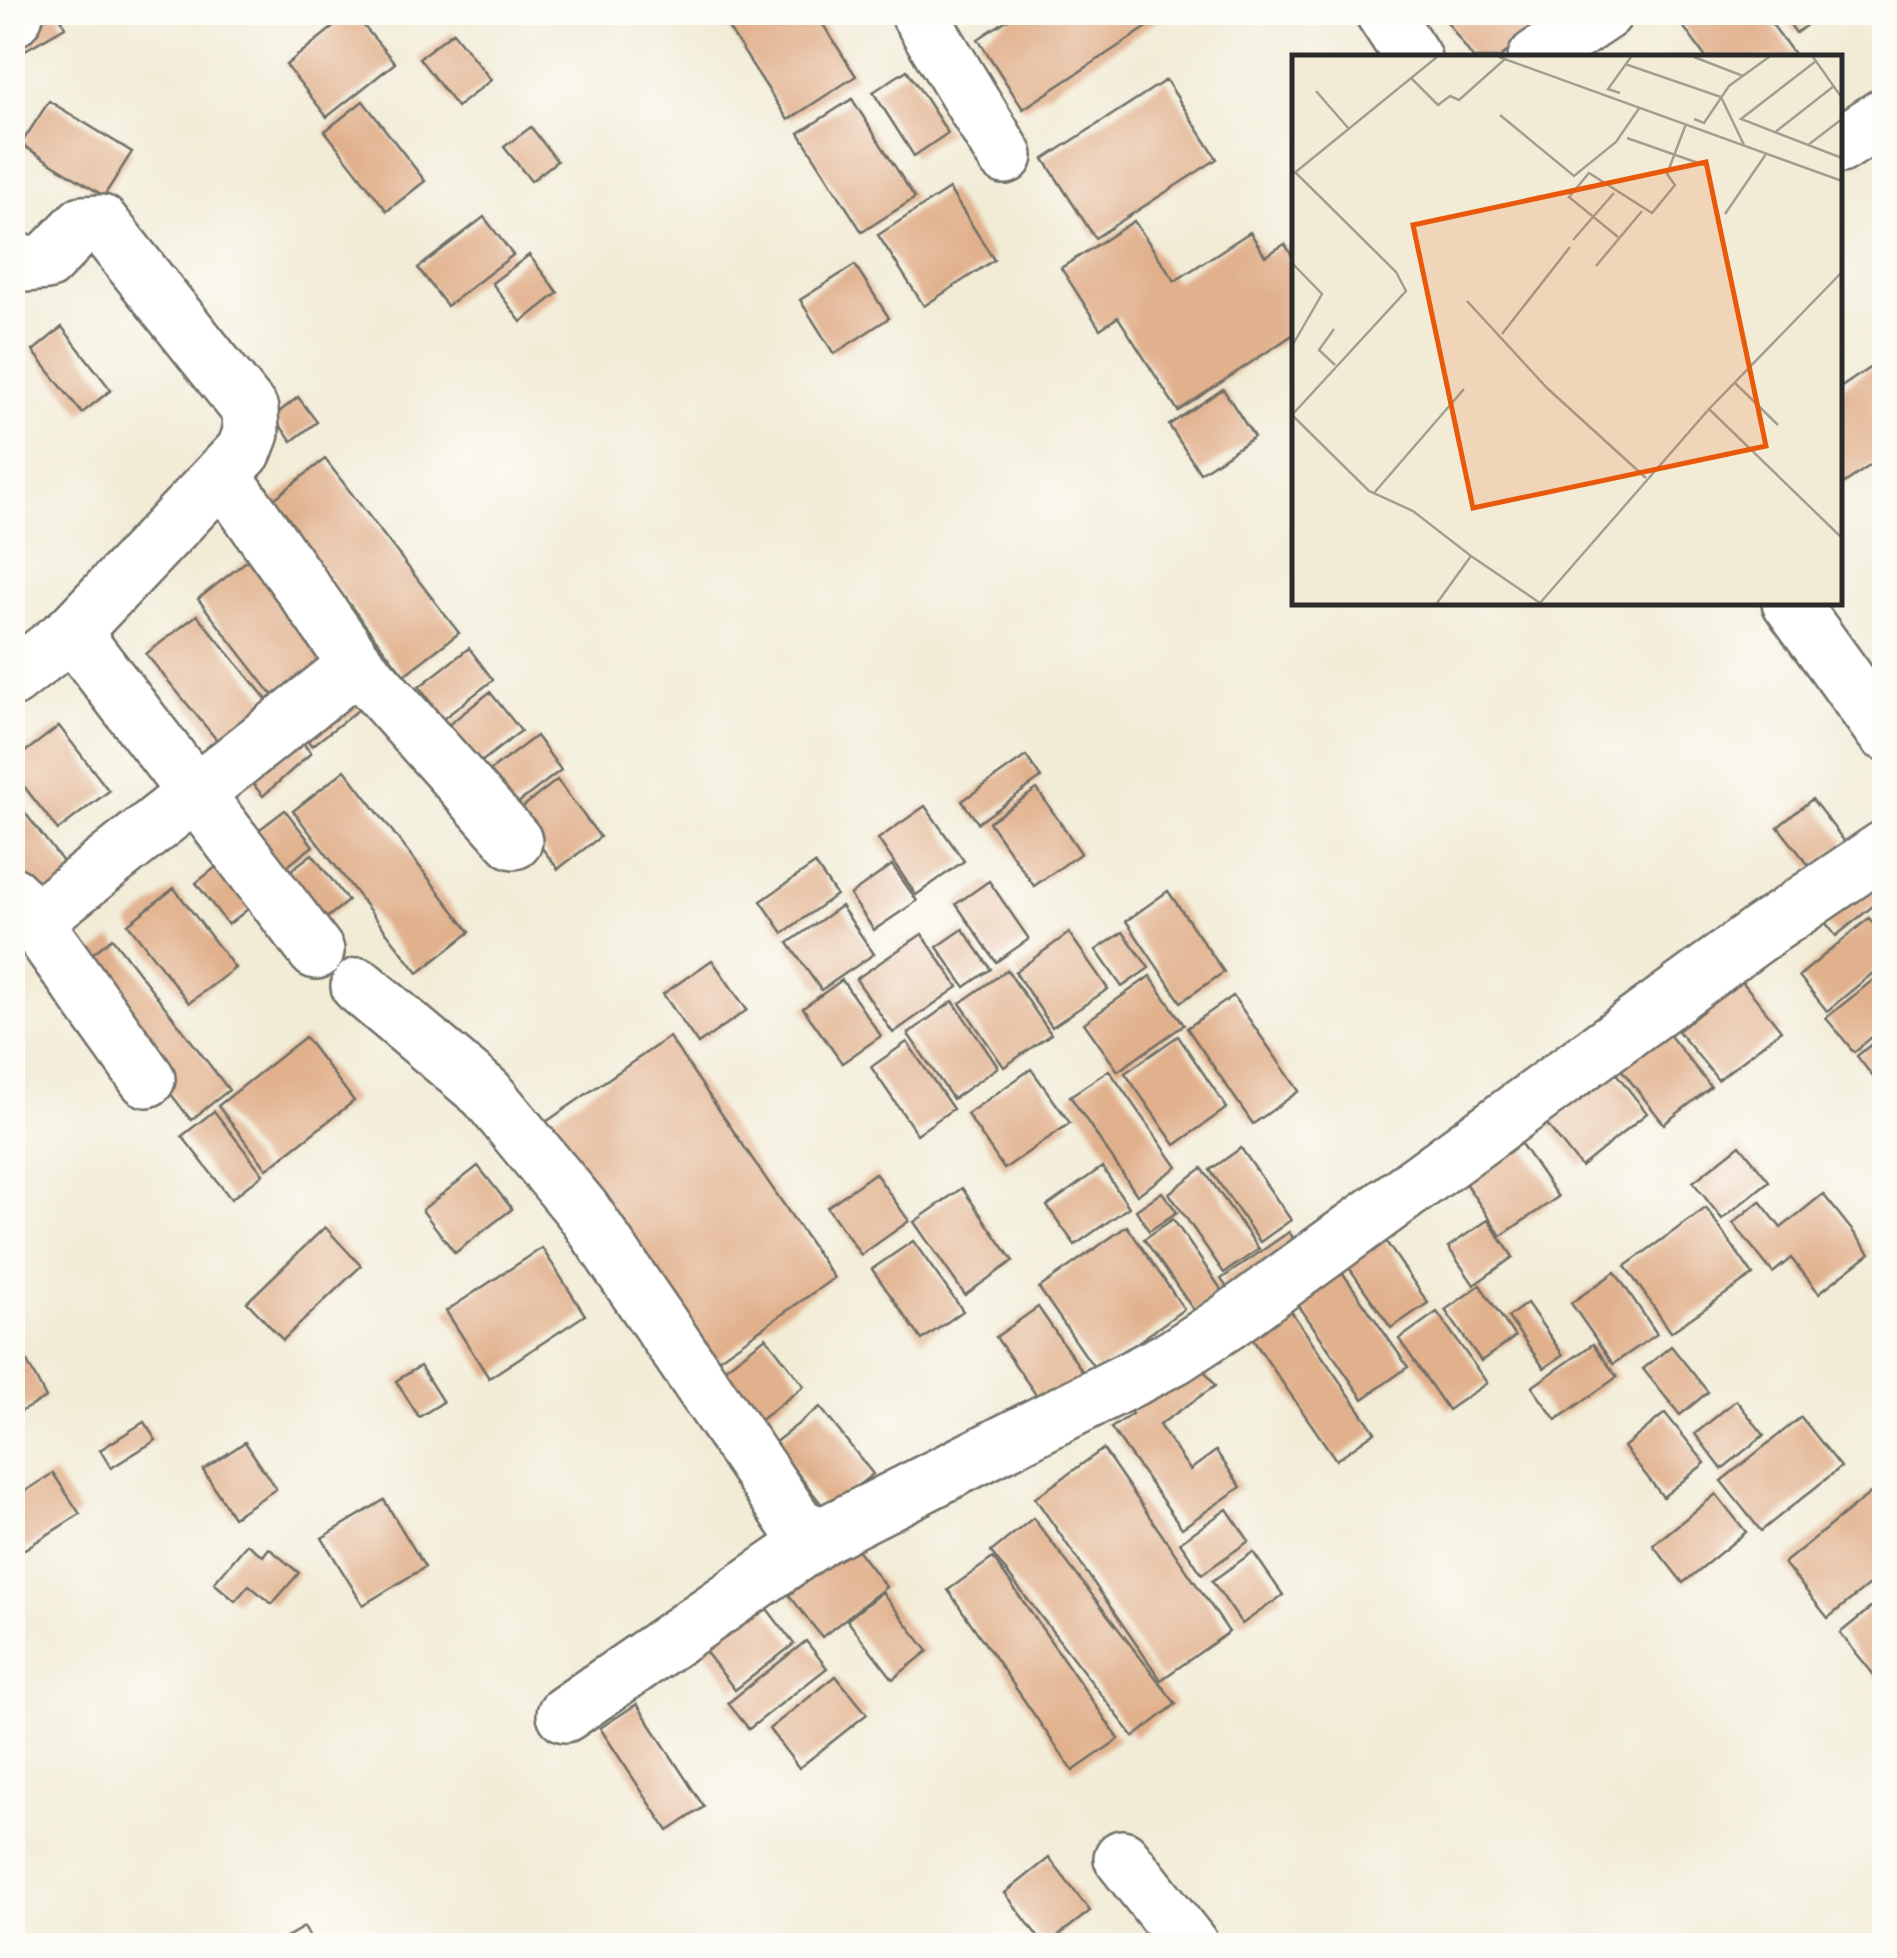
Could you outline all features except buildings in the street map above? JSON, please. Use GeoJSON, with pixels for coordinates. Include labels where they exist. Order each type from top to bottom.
{"type":"FeatureCollection","features":[{"type":"Feature","properties":{"kind":"street"},"geometry":{"type":"LineString","coordinates":[[1383,12],[1412,55]]}},
{"type":"Feature","properties":{"kind":"street"},"geometry":{"type":"LineString","coordinates":[[1540,55],[1605,12]]}},
{"type":"Feature","properties":{"kind":"street"},"geometry":{"type":"LineString","coordinates":[[920,13],[1005,156]]}},
{"type":"Feature","properties":{"kind":"street"},"geometry":{"type":"LineString","coordinates":[[1842,144],[1884,116]]}},
{"type":"Feature","properties":{"kind":"street"},"geometry":{"type":"LineString","coordinates":[[12,258],[24,264],[46,262],[90,222],[101,223],[250,410],[251,433],[244,451],[72,632],[12,679]]}},
{"type":"Feature","properties":{"kind":"street"},"geometry":{"type":"LineString","coordinates":[[222,474],[357,665],[514,841]]}},
{"type":"Feature","properties":{"kind":"street"},"geometry":{"type":"LineString","coordinates":[[1792,605],[1884,732]]}},
{"type":"Feature","properties":{"kind":"street"},"geometry":{"type":"LineString","coordinates":[[72,632],[316,952]]}},
{"type":"Feature","properties":{"kind":"street"},"geometry":{"type":"LineString","coordinates":[[147,1079],[23,908],[196,796],[357,665]]}},
{"type":"Feature","properties":{"kind":"street"},"geometry":{"type":"LineString","coordinates":[[564,1714],[822,1536],[1174,1357],[1226,1324],[1762,932],[1884,848]]}},
{"type":"Feature","properties":{"kind":"street"},"geometry":{"type":"LineString","coordinates":[[359,986],[486,1094],[583,1211],[798,1526],[822,1536]]}},
{"type":"Feature","properties":{"kind":"street"},"geometry":{"type":"LineString","coordinates":[[1122,1858],[1190,1946]]}}]}
